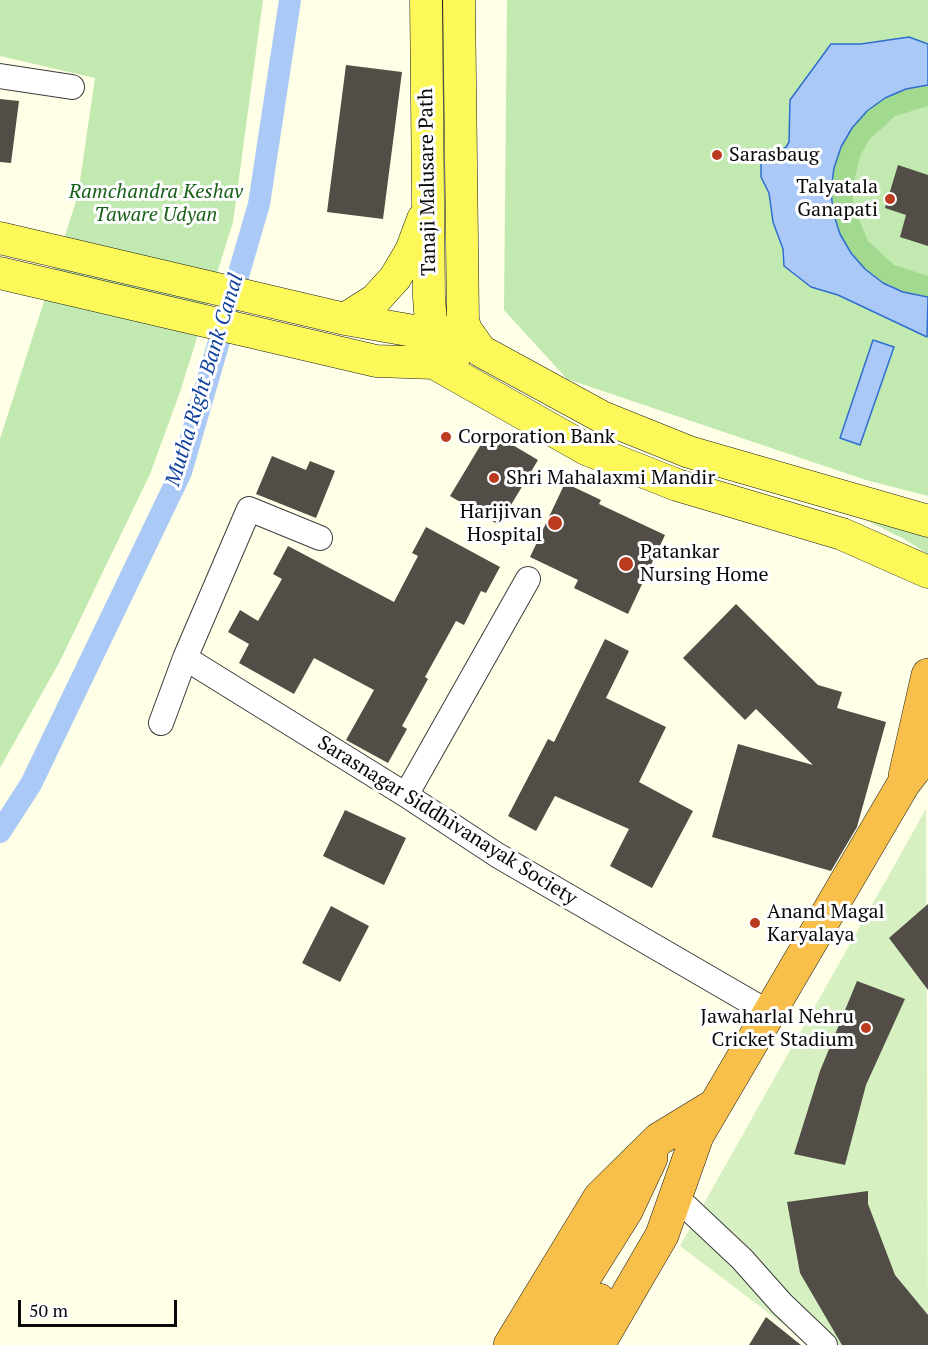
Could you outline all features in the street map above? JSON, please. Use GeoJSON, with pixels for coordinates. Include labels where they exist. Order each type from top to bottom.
{"type":"FeatureCollection","features":[{"type":"Feature","properties":{"kind":"highway"},"geometry":{"type":"LineString","coordinates":[[904,783],[928,675]]}},
{"type":"Feature","properties":{"kind":"highway"},"geometry":{"type":"LineString","coordinates":[[572,1345],[771,1014],[904,783],[928,752]]}},
{"type":"Feature","properties":{"kind":"highway"},"geometry":{"type":"LineString","coordinates":[[510,1345],[600,1197],[659,1139],[719,1102]]}},
{"type":"Feature","properties":{"kind":"highway"},"geometry":{"type":"LineString","coordinates":[[598,1345],[662,1235],[697,1136]]}},
{"type":"Feature","properties":{"kind":"highway"},"geometry":{"type":"LineString","coordinates":[[542,1345],[627,1211],[659,1139]]}},
{"type":"Feature","properties":{"kind":"main road","name":"Tanaji Malusare Path"},"geometry":{"type":"LineString","coordinates":[[426,0],[428,203],[433,349]]}},
{"type":"Feature","properties":{"kind":"main road","name":"Tanaji Malusare Path"},"geometry":{"type":"LineString","coordinates":[[459,0],[463,305],[473,341]]}},
{"type":"Feature","properties":{"kind":"main road"},"geometry":{"type":"LineString","coordinates":[[336,317],[375,300],[395,278],[411,251],[428,203]]}},
{"type":"Feature","properties":{"kind":"main road"},"geometry":{"type":"LineString","coordinates":[[0,238],[336,317],[433,349],[586,449],[677,485],[842,534],[928,572]]}},
{"type":"Feature","properties":{"kind":"main road"},"geometry":{"type":"LineString","coordinates":[[0,273],[376,361],[473,341],[602,417],[689,452],[928,521]]}},
{"type":"Feature","properties":{"kind":"street"},"geometry":{"type":"LineString","coordinates":[[0,76],[72,87]]}},
{"type":"Feature","properties":{"kind":"street"},"geometry":{"type":"LineString","coordinates":[[161,723],[185,658],[249,509],[320,538]]}},
{"type":"Feature","properties":{"kind":"street"},"geometry":{"type":"LineString","coordinates":[[406,795],[528,579]]}},
{"type":"Feature","properties":{"kind":"street","name":"Sarasnagar Siddhivanayak Society"},"geometry":{"type":"LineString","coordinates":[[185,658],[406,795],[497,855],[771,1014]]}},
{"type":"Feature","properties":{"kind":"street"},"geometry":{"type":"LineString","coordinates":[[676,1197],[742,1259],[782,1304],[825,1345]]}},
{"type":"Feature","properties":{"kind":"green space","name":"Ramchandra Keshav Taware Udyan"},"geometry":{"type":"Polygon","coordinates":[[[0,0],[263,0],[233,222],[180,392],[150,474],[60,661],[0,768],[0,439],[78,195],[95,78],[0,56],[0,0]]]}},
{"type":"Feature","properties":{"kind":"green space","name":"Sarasbaug"},"geometry":{"type":"Polygon","coordinates":[[[507,0],[928,0],[928,496],[866,480],[567,379],[504,310],[507,0]]]}},
{"type":"Feature","properties":{"kind":"green space"},"geometry":{"type":"Polygon","coordinates":[[[928,85],[928,106],[895,116],[869,140],[860,156],[852,190],[854,208],[868,241],[894,265],[928,276],[928,297],[925,297],[903,292],[883,283],[865,269],[851,253],[840,234],[833,212],[831,190],[834,168],[841,147],[852,128],[867,111],[885,98],[906,89],[928,85]]]}},
{"type":"Feature","properties":{"kind":"green space"},"geometry":{"type":"Polygon","coordinates":[[[860,517],[928,532],[928,554],[904,539],[860,517]]]}},
{"type":"Feature","properties":{"kind":"green space","name":"Jawaharlal Nehru Cricket Stadium"},"geometry":{"type":"Polygon","coordinates":[[[926,809],[928,1345],[811,1345],[680,1246],[926,809]]]}},
{"type":"Feature","properties":{"kind":"water"},"geometry":{"type":"Polygon","coordinates":[[[909,37],[928,44],[928,85],[906,89],[885,98],[867,111],[852,128],[841,147],[834,168],[831,190],[833,212],[840,234],[851,253],[865,269],[883,283],[903,292],[928,297],[927,337],[838,295],[811,287],[784,266],[783,249],[773,222],[769,193],[761,177],[761,161],[786,147],[789,142],[790,100],[831,44],[861,44],[909,37]]]}},
{"type":"Feature","properties":{"kind":"water"},"geometry":{"type":"Polygon","coordinates":[[[873,340],[894,347],[860,445],[840,438],[873,340]]]}},
{"type":"Feature","properties":{"kind":"building"},"geometry":{"type":"Polygon","coordinates":[[[346,65],[402,72],[383,219],[327,212],[346,65]]]}},
{"type":"Feature","properties":{"kind":"building"},"geometry":{"type":"Polygon","coordinates":[[[0,99],[19,101],[11,163],[0,162],[0,99]]]}},
{"type":"Feature","properties":{"kind":"building"},"geometry":{"type":"Polygon","coordinates":[[[898,165],[928,175],[928,246],[900,237],[906,215],[885,208],[898,165]]]}},
{"type":"Feature","properties":{"kind":"building","name":"Shri Mahalaxmi Mandir"},"geometry":{"type":"Polygon","coordinates":[[[489,431],[538,460],[499,525],[450,496],[489,431]]]}},
{"type":"Feature","properties":{"kind":"building"},"geometry":{"type":"Polygon","coordinates":[[[272,456],[306,470],[310,461],[335,471],[316,518],[256,494],[272,456]]]}},
{"type":"Feature","properties":{"kind":"building"},"geometry":{"type":"Polygon","coordinates":[[[565,483],[601,500],[599,504],[665,535],[628,614],[574,588],[578,580],[530,557],[565,483]]]}},
{"type":"Feature","properties":{"kind":"building"},"geometry":{"type":"Polygon","coordinates":[[[426,527],[500,567],[486,593],[481,591],[464,625],[456,621],[425,677],[428,679],[402,726],[407,729],[388,763],[346,740],[374,690],[314,658],[294,694],[239,663],[249,644],[228,632],[240,610],[258,621],[282,579],[273,574],[288,546],[394,602],[418,556],[412,553],[426,527]]]}},
{"type":"Feature","properties":{"kind":"building"},"geometry":{"type":"Polygon","coordinates":[[[736,604],[818,685],[842,692],[837,708],[886,722],[857,827],[831,871],[712,837],[738,744],[813,765],[756,709],[745,720],[683,658],[736,604]]]}},
{"type":"Feature","properties":{"kind":"building"},"geometry":{"type":"Polygon","coordinates":[[[605,639],[629,651],[606,698],[666,727],[639,782],[693,811],[652,888],[610,866],[629,829],[555,796],[536,831],[508,816],[548,739],[554,742],[605,639]]]}},
{"type":"Feature","properties":{"kind":"building"},"geometry":{"type":"Polygon","coordinates":[[[345,810],[406,838],[384,885],[323,856],[345,810]]]}},
{"type":"Feature","properties":{"kind":"building"},"geometry":{"type":"Polygon","coordinates":[[[928,904],[928,990],[889,938],[928,904]]]}},
{"type":"Feature","properties":{"kind":"building"},"geometry":{"type":"Polygon","coordinates":[[[331,906],[369,926],[340,982],[302,963],[331,906]]]}},
{"type":"Feature","properties":{"kind":"building"},"geometry":{"type":"Polygon","coordinates":[[[857,981],[905,999],[866,1085],[845,1165],[794,1154],[820,1071],[857,981]]]}},
{"type":"Feature","properties":{"kind":"building"},"geometry":{"type":"Polygon","coordinates":[[[868,1191],[868,1204],[895,1275],[928,1315],[928,1345],[842,1345],[800,1273],[787,1202],[868,1191]]]}},
{"type":"Feature","properties":{"kind":"building"},"geometry":{"type":"Polygon","coordinates":[[[766,1317],[801,1345],[749,1345],[766,1317]]]}},
{"type":"Feature","properties":{"kind":"waterway","name":"Mutha Right Bank Canal"},"geometry":{"type":"LineString","coordinates":[[0,832],[31,784],[181,472],[259,204],[290,0]]}},
{"type":"Feature","properties":{"kind":"place","name":"Sarasbaug"},"geometry":{"type":"Point","coordinates":[717,155]}},
{"type":"Feature","properties":{"kind":"place","name":"Talyatala Ganapati"},"geometry":{"type":"Point","coordinates":[890,199]}},
{"type":"Feature","properties":{"kind":"place","name":"Corporation Bank"},"geometry":{"type":"Point","coordinates":[446,437]}},
{"type":"Feature","properties":{"kind":"place","name":"Shri Mahalaxmi Mandir"},"geometry":{"type":"Point","coordinates":[494,478]}},
{"type":"Feature","properties":{"kind":"place","name":"Harijivan Hospital"},"geometry":{"type":"Point","coordinates":[555,523]}},
{"type":"Feature","properties":{"kind":"place","name":"Patankar Nursing Home"},"geometry":{"type":"Point","coordinates":[626,564]}},
{"type":"Feature","properties":{"kind":"place","name":"Anand Magal Karyalaya"},"geometry":{"type":"Point","coordinates":[755,923]}},
{"type":"Feature","properties":{"kind":"place","name":"Jawaharlal Nehru Cricket Stadium"},"geometry":{"type":"Point","coordinates":[866,1028]}}]}
